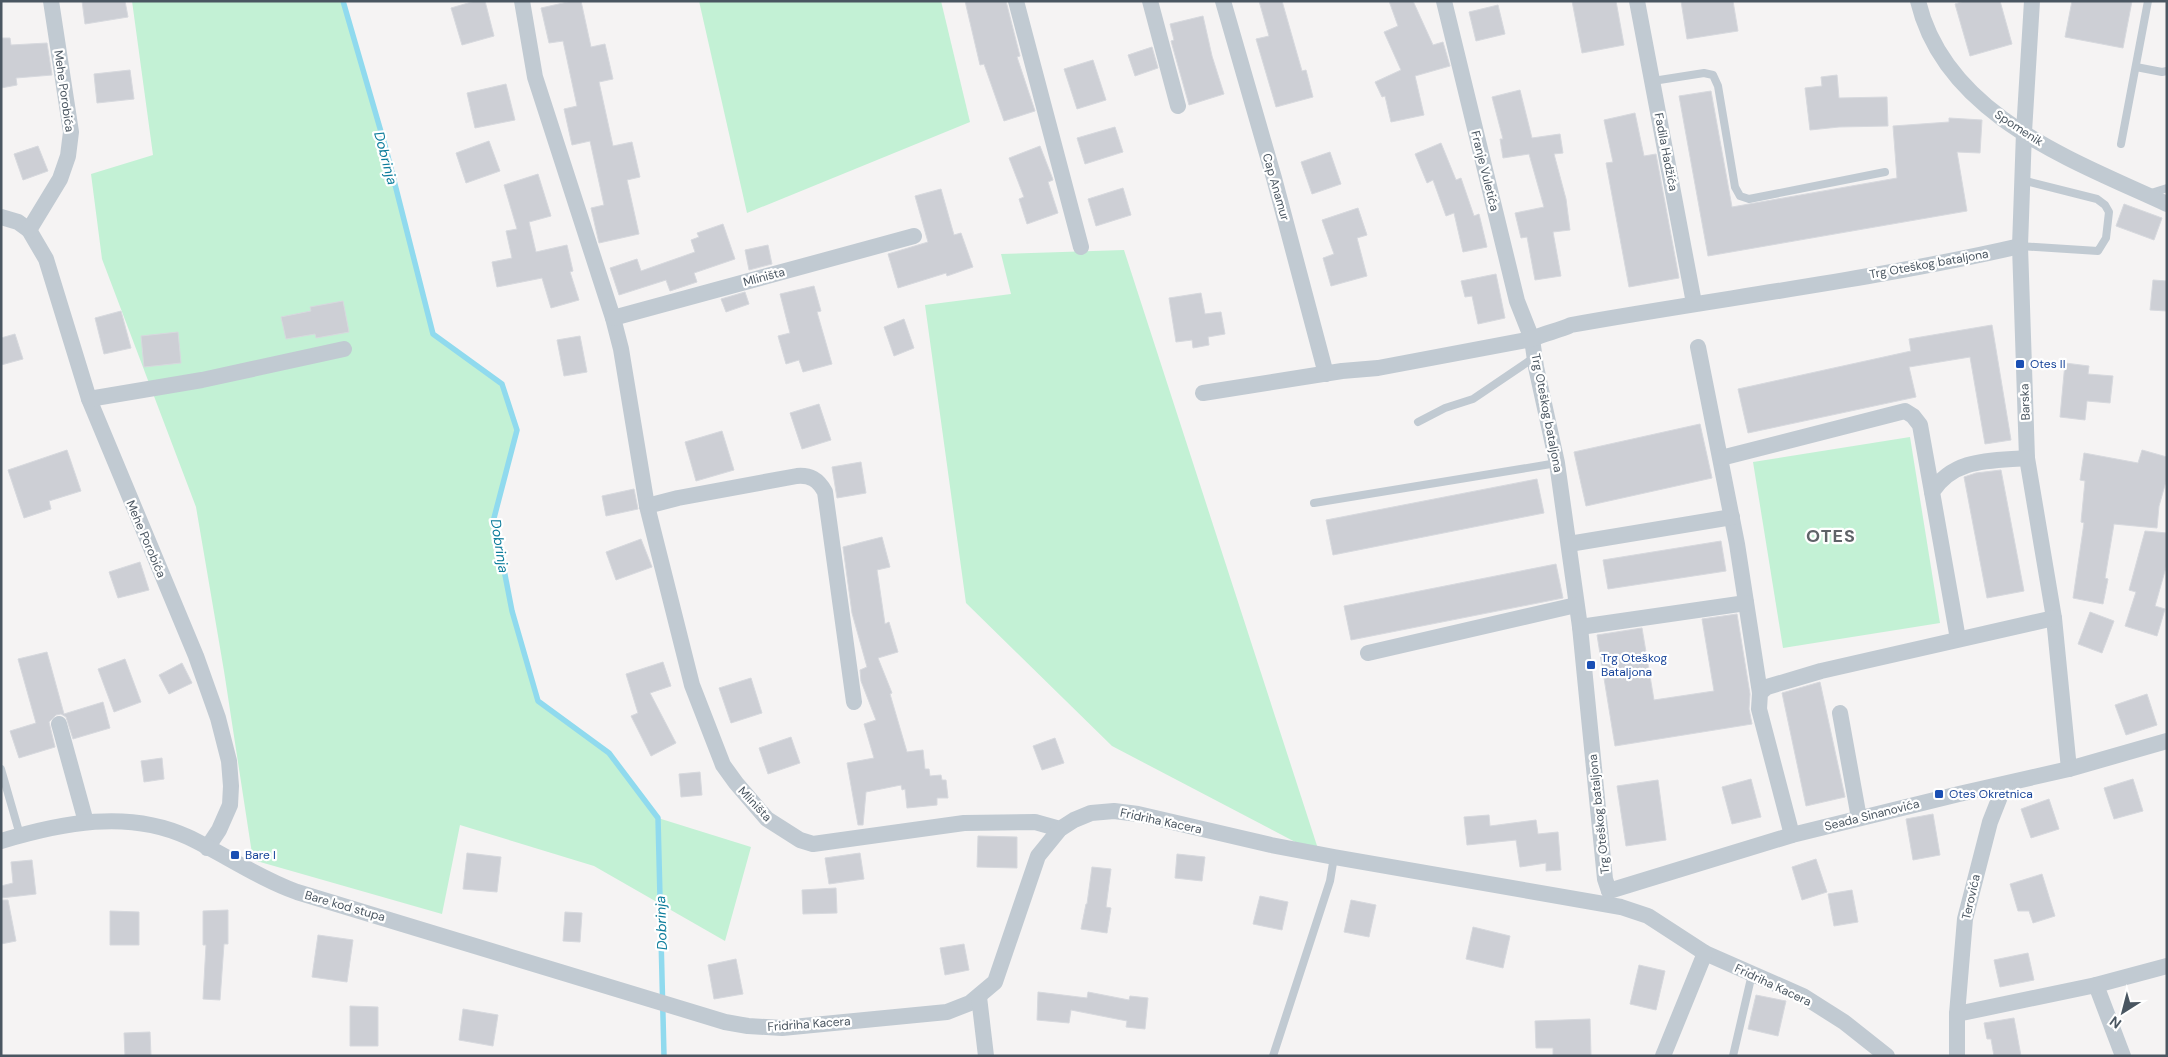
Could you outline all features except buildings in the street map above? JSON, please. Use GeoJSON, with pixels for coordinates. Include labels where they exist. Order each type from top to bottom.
{"type":"FeatureCollection","features":[{"type":"Feature","properties":{"kind":"street","name":"Mehe Porobića"},"geometry":{"type":"LineString","coordinates":[[51,1],[71,132],[68,156],[60,179],[29,230],[46,258],[89,399],[196,656],[218,718],[229,761],[230,805],[219,830],[207,848]]}},
{"type":"Feature","properties":{"kind":"street","name":"Mliništa"},"geometry":{"type":"LineString","coordinates":[[522,1],[535,77],[622,349],[647,506],[692,685],[723,765],[767,819],[800,840],[813,844],[964,823],[1034,822],[1060,829]]}},
{"type":"Feature","properties":{"kind":"street"},"geometry":{"type":"LineString","coordinates":[[1016,1],[1081,247]]}},
{"type":"Feature","properties":{"kind":"street"},"geometry":{"type":"LineString","coordinates":[[1150,1],[1178,106]]}},
{"type":"Feature","properties":{"kind":"street","name":"Cap Anamur"},"geometry":{"type":"LineString","coordinates":[[1223,1],[1282,206],[1326,374]]}},
{"type":"Feature","properties":{"kind":"street","name":"Franje Vuletića"},"geometry":{"type":"LineString","coordinates":[[1444,1],[1517,301],[1532,339]]}},
{"type":"Feature","properties":{"kind":"street","name":"Fadila Hadžića"},"geometry":{"type":"LineString","coordinates":[[1636,1],[1653,81],[1694,303]]}},
{"type":"Feature","properties":{"kind":"street","name":"Spomenik"},"geometry":{"type":"LineString","coordinates":[[1918,1],[1921,14],[1934,44],[1951,70],[1972,95],[2053,150],[2167,204]]}},
{"type":"Feature","properties":{"kind":"street","name":"Barska"},"geometry":{"type":"LineString","coordinates":[[2032,1],[2024,132],[2020,246],[2027,458],[2054,618],[2069,769]]}},
{"type":"Feature","properties":{"kind":"street"},"geometry":{"type":"LineString","coordinates":[[1,217],[18,222],[29,230]]}},
{"type":"Feature","properties":{"kind":"street","name":"Mliništa"},"geometry":{"type":"LineString","coordinates":[[613,318],[914,236]]}},
{"type":"Feature","properties":{"kind":"street","name":"Trg Oteškog bataljona"},"geometry":{"type":"LineString","coordinates":[[1606,897],[1580,627],[1569,544],[1557,463],[1532,339],[1571,325],[1835,281],[2020,246]]}},
{"type":"Feature","properties":{"kind":"street"},"geometry":{"type":"LineString","coordinates":[[1203,393],[1378,368],[1532,339]]}},
{"type":"Feature","properties":{"kind":"street"},"geometry":{"type":"LineString","coordinates":[[1698,347],[1732,517],[1760,694],[1759,709],[1792,835]]}},
{"type":"Feature","properties":{"kind":"street"},"geometry":{"type":"LineString","coordinates":[[89,399],[202,380],[344,349]]}},
{"type":"Feature","properties":{"kind":"street"},"geometry":{"type":"LineString","coordinates":[[1721,458],[1905,412],[1913,416],[1920,425],[1958,639]]}},
{"type":"Feature","properties":{"kind":"street"},"geometry":{"type":"LineString","coordinates":[[1932,492],[1951,471],[1981,462],[2027,458]]}},
{"type":"Feature","properties":{"kind":"street"},"geometry":{"type":"LineString","coordinates":[[647,506],[678,498],[797,476],[813,478],[821,484],[825,492],[854,702]]}},
{"type":"Feature","properties":{"kind":"street"},"geometry":{"type":"LineString","coordinates":[[1569,544],[1732,517]]}},
{"type":"Feature","properties":{"kind":"street"},"geometry":{"type":"LineString","coordinates":[[1580,627],[1746,603]]}},
{"type":"Feature","properties":{"kind":"street"},"geometry":{"type":"LineString","coordinates":[[1368,653],[1576,605]]}},
{"type":"Feature","properties":{"kind":"street"},"geometry":{"type":"LineString","coordinates":[[1760,694],[1767,687],[1821,671],[2054,618]]}},
{"type":"Feature","properties":{"kind":"street"},"geometry":{"type":"LineString","coordinates":[[1840,713],[1859,818]]}},
{"type":"Feature","properties":{"kind":"street"},"geometry":{"type":"LineString","coordinates":[[59,724],[86,822]]}},
{"type":"Feature","properties":{"kind":"street","name":"Seada Sinanovića"},"geometry":{"type":"LineString","coordinates":[[1606,897],[1792,835],[2069,769],[2167,742]]}},
{"type":"Feature","properties":{"kind":"street","name":"Terovića"},"geometry":{"type":"LineString","coordinates":[[1957,1056],[1957,1014],[1965,919],[1990,822],[2005,784]]}},
{"type":"Feature","properties":{"kind":"street","name":"Fridriha Kacera"},"geometry":{"type":"LineString","coordinates":[[611,987],[679,1009],[740,1025],[782,1028],[947,1012],[960,1008],[979,997],[995,982],[1038,856],[1060,829],[1074,820],[1091,813],[1114,811],[1138,814],[1271,845],[1334,857],[1606,897],[1648,916],[1705,953],[1803,996],[1844,1022],[1887,1056]]}},
{"type":"Feature","properties":{"kind":"street","name":"Bare kod stupa"},"geometry":{"type":"LineString","coordinates":[[1,841],[20,835],[86,822],[116,820],[164,827],[189,837],[207,848],[297,892],[611,987]]}},
{"type":"Feature","properties":{"kind":"street"},"geometry":{"type":"LineString","coordinates":[[1663,1056],[1705,953]]}},
{"type":"Feature","properties":{"kind":"street"},"geometry":{"type":"LineString","coordinates":[[1957,1014],[2096,985],[2167,966]]}},
{"type":"Feature","properties":{"kind":"street"},"geometry":{"type":"LineString","coordinates":[[2096,985],[2123,1056]]}},
{"type":"Feature","properties":{"kind":"street"},"geometry":{"type":"LineString","coordinates":[[979,997],[986,1056]]}},
{"type":"Feature","properties":{"kind":"lane"},"geometry":{"type":"LineString","coordinates":[[2121,144],[2148,1]]}},
{"type":"Feature","properties":{"kind":"lane"},"geometry":{"type":"LineString","coordinates":[[2136,67],[2162,72],[2167,71]]}},
{"type":"Feature","properties":{"kind":"lane"},"geometry":{"type":"LineString","coordinates":[[1653,81],[1704,73],[1713,75],[1718,86],[1735,187],[1740,196],[1749,199],[1885,172]]}},
{"type":"Feature","properties":{"kind":"lane"},"geometry":{"type":"LineString","coordinates":[[2020,246],[2098,251],[2106,238],[2109,212],[2105,205],[2097,200],[2022,180]]}},
{"type":"Feature","properties":{"kind":"lane"},"geometry":{"type":"LineString","coordinates":[[2146,194],[2167,188]]}},
{"type":"Feature","properties":{"kind":"lane"},"geometry":{"type":"LineString","coordinates":[[1418,422],[1445,408],[1473,399],[1535,357]]}},
{"type":"Feature","properties":{"kind":"lane"},"geometry":{"type":"LineString","coordinates":[[1314,503],[1557,463]]}},
{"type":"Feature","properties":{"kind":"lane"},"geometry":{"type":"LineString","coordinates":[[1,769],[20,835]]}},
{"type":"Feature","properties":{"kind":"lane"},"geometry":{"type":"LineString","coordinates":[[1272,1056],[1330,880],[1334,857]]}},
{"type":"Feature","properties":{"kind":"lane"},"geometry":{"type":"LineString","coordinates":[[1733,1056],[1752,974]]}},
{"type":"Feature","properties":{"kind":"green space"},"geometry":{"type":"Polygon","coordinates":[[[132,1],[343,1],[386,149],[433,334],[502,384],[517,430],[494,518],[512,611],[538,701],[609,753],[658,818],[751,847],[725,941],[594,866],[460,825],[442,914],[253,860],[196,507],[102,259],[91,174],[153,155],[132,1]]]}},
{"type":"Feature","properties":{"kind":"green space"},"geometry":{"type":"Polygon","coordinates":[[[699,1],[941,1],[970,122],[747,213],[699,1]]]}},
{"type":"Feature","properties":{"kind":"green space"},"geometry":{"type":"Polygon","coordinates":[[[1124,250],[1320,855],[1112,746],[966,603],[925,305],[1011,294],[1001,254],[1124,250]]]}},
{"type":"Feature","properties":{"kind":"green space"},"geometry":{"type":"Polygon","coordinates":[[[1910,437],[1940,623],[1783,648],[1753,462],[1910,437]]]}},
{"type":"Feature","properties":{"kind":"waterway","name":"Dobrinja"},"geometry":{"type":"LineString","coordinates":[[343,1],[386,149],[433,334],[502,384],[517,430],[494,518],[512,611],[538,701],[609,753],[658,818],[664,1056]]}},
{"type":"Feature","properties":{"kind":"place","name":"Otes II"},"geometry":{"type":"Point","coordinates":[2020,364]}},
{"type":"Feature","properties":{"kind":"place","name":"Trg Oteškog Bataljona"},"geometry":{"type":"Point","coordinates":[1591,665]}},
{"type":"Feature","properties":{"kind":"place","name":"Otes Okretnica"},"geometry":{"type":"Point","coordinates":[1939,794]}},
{"type":"Feature","properties":{"kind":"place","name":"Bare I"},"geometry":{"type":"Point","coordinates":[235,855]}},
{"type":"Feature","properties":{"kind":"district","name":"OTES"},"geometry":{"type":"Point","coordinates":[1831,536]}}]}
